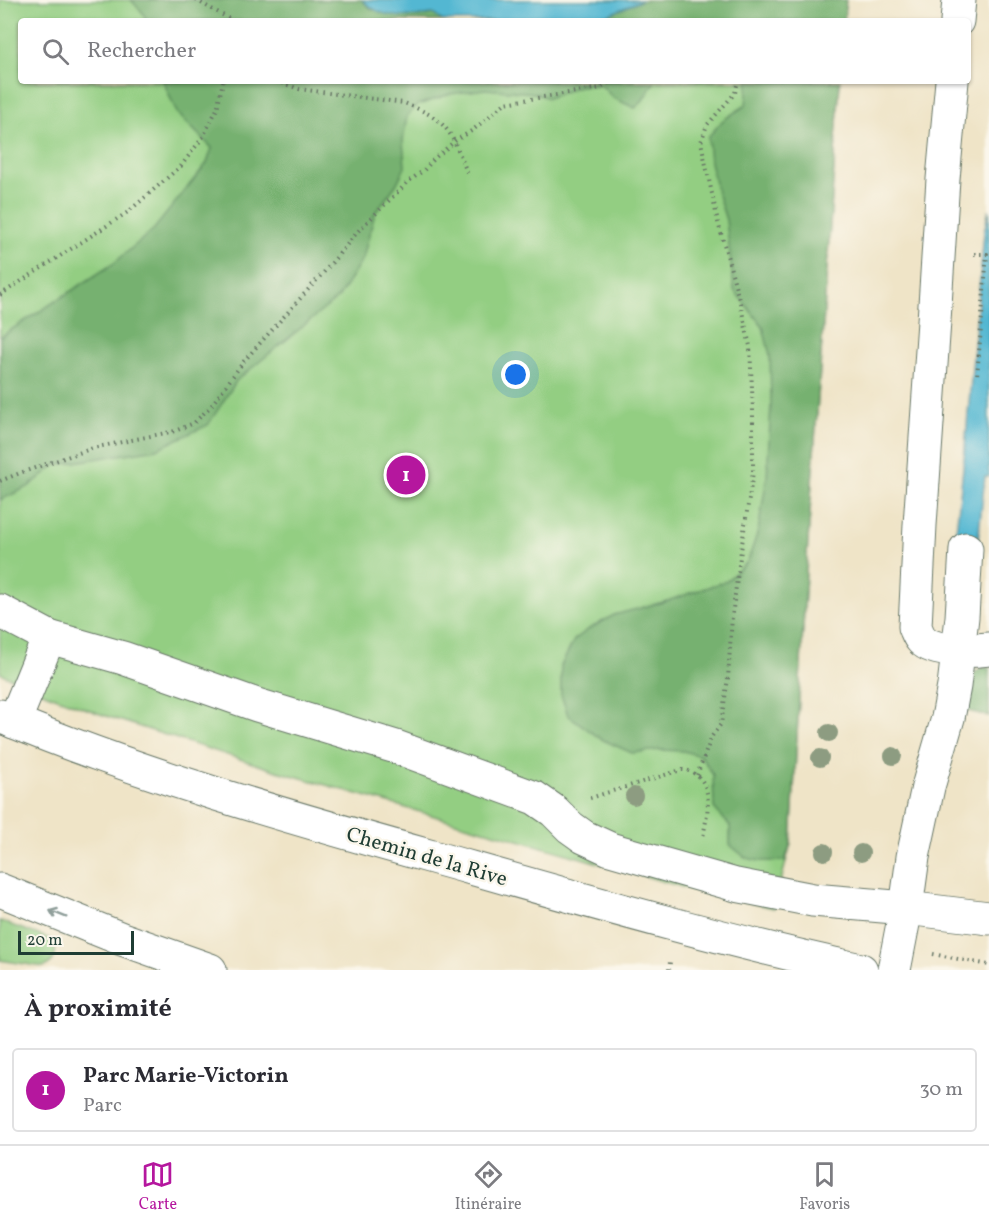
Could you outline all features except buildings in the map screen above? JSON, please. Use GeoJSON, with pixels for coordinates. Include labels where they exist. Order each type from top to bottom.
{"type":"FeatureCollection","features":[{"type":"Feature","properties":{"kind":"main road"},"geometry":{"type":"LineString","coordinates":[[957,18],[959,0]]}},
{"type":"Feature","properties":{"kind":"main road"},"geometry":{"type":"LineString","coordinates":[[952,84],[941,210],[914,618],[918,634],[923,641],[933,647],[974,649]]}},
{"type":"Feature","properties":{"kind":"main road"},"geometry":{"type":"LineString","coordinates":[[894,970],[913,857],[928,787],[949,710],[974,649],[966,549]]}},
{"type":"Feature","properties":{"kind":"main road"},"geometry":{"type":"LineString","coordinates":[[0,611],[49,637],[123,658],[257,705],[396,747],[535,798],[584,837],[609,849],[736,885],[813,900],[989,918]]}},
{"type":"Feature","properties":{"kind":"main road"},"geometry":{"type":"LineString","coordinates":[[7,719],[49,637]]}},
{"type":"Feature","properties":{"kind":"main road","name":"Chemin de la Rive"},"geometry":{"type":"LineString","coordinates":[[7,719],[125,765],[333,829],[675,925],[861,970]]}},
{"type":"Feature","properties":{"kind":"main road"},"geometry":{"type":"LineString","coordinates":[[0,890],[122,939],[210,970]]}},
{"type":"Feature","properties":{"kind":"path"},"geometry":{"type":"LineString","coordinates":[[196,0],[228,18]]}},
{"type":"Feature","properties":{"kind":"path"},"geometry":{"type":"LineString","coordinates":[[0,295],[128,212],[181,166],[203,137],[217,109],[222,84]]}},
{"type":"Feature","properties":{"kind":"path"},"geometry":{"type":"LineString","coordinates":[[285,84],[299,89],[404,103],[436,118],[455,141],[468,175]]}},
{"type":"Feature","properties":{"kind":"path"},"geometry":{"type":"LineString","coordinates":[[0,481],[93,448],[175,431],[194,423],[211,406],[244,361],[360,229],[408,182],[455,141],[505,104],[601,88],[607,84]]}},
{"type":"Feature","properties":{"kind":"path"},"geometry":{"type":"LineString","coordinates":[[697,775],[712,736],[721,724],[728,678],[732,616],[753,472],[750,346],[718,222],[701,142],[707,125],[735,93],[737,84]]}},
{"type":"Feature","properties":{"kind":"path"},"geometry":{"type":"LineString","coordinates":[[977,377],[986,254]]}},
{"type":"Feature","properties":{"kind":"path"},"geometry":{"type":"LineString","coordinates":[[554,811],[594,796],[681,770],[688,770],[703,782],[707,793],[708,808],[696,874]]}},
{"type":"Feature","properties":{"kind":"path"},"geometry":{"type":"LineString","coordinates":[[931,954],[989,965]]}},
{"type":"Feature","properties":{"kind":"green space"},"geometry":{"type":"Polygon","coordinates":[[[0,0],[362,0],[371,9],[425,18],[18,18],[18,84],[840,84],[807,555],[791,843],[774,908],[693,890],[277,771],[103,715],[0,673],[0,0]]]}},
{"type":"Feature","properties":{"kind":"green space"},"geometry":{"type":"Polygon","coordinates":[[[131,0],[362,0],[371,9],[415,17],[433,14],[439,18],[146,18],[131,0]]]}},
{"type":"Feature","properties":{"kind":"green space"},"geometry":{"type":"Polygon","coordinates":[[[642,0],[846,0],[844,18],[578,18],[608,15],[642,0]]]}},
{"type":"Feature","properties":{"kind":"green space"},"geometry":{"type":"Polygon","coordinates":[[[164,84],[653,84],[635,108],[613,98],[601,85],[579,86],[548,98],[534,93],[485,89],[450,94],[418,105],[407,116],[403,141],[405,167],[396,185],[375,213],[363,258],[339,297],[237,380],[208,425],[157,449],[56,465],[28,487],[0,500],[0,337],[113,264],[154,229],[207,163],[212,148],[177,113],[164,84]]]}},
{"type":"Feature","properties":{"kind":"green space"},"geometry":{"type":"Polygon","coordinates":[[[748,84],[840,84],[807,555],[791,843],[785,861],[760,861],[746,858],[730,845],[730,826],[714,808],[713,775],[701,756],[683,751],[660,750],[632,753],[601,739],[568,715],[561,695],[561,666],[574,640],[614,615],[667,601],[726,581],[748,561],[758,531],[767,477],[771,404],[770,355],[763,327],[734,290],[726,220],[710,162],[708,137],[723,120],[746,105],[748,84]]]}},
{"type":"Feature","properties":{"kind":"green space"},"geometry":{"type":"Polygon","coordinates":[[[982,667],[989,668],[989,716],[967,711],[967,686],[972,676],[982,667]]]}},
{"type":"Feature","properties":{"kind":"green space"},"geometry":{"type":"Polygon","coordinates":[[[0,921],[53,940],[54,959],[44,967],[0,960],[0,921]]]}},
{"type":"Feature","properties":{"kind":"water"},"geometry":{"type":"Polygon","coordinates":[[[362,0],[642,0],[608,15],[578,18],[439,18],[433,14],[404,17],[386,14],[370,7],[362,0]]]}},
{"type":"Feature","properties":{"kind":"water"},"geometry":{"type":"Polygon","coordinates":[[[989,209],[989,477],[985,477],[977,550],[954,549],[984,233],[989,209]]]}},
{"type":"Feature","properties":{"kind":"place","name":"Parc Marie-Victorin"},"geometry":{"type":"Point","coordinates":[406,475]}}]}
